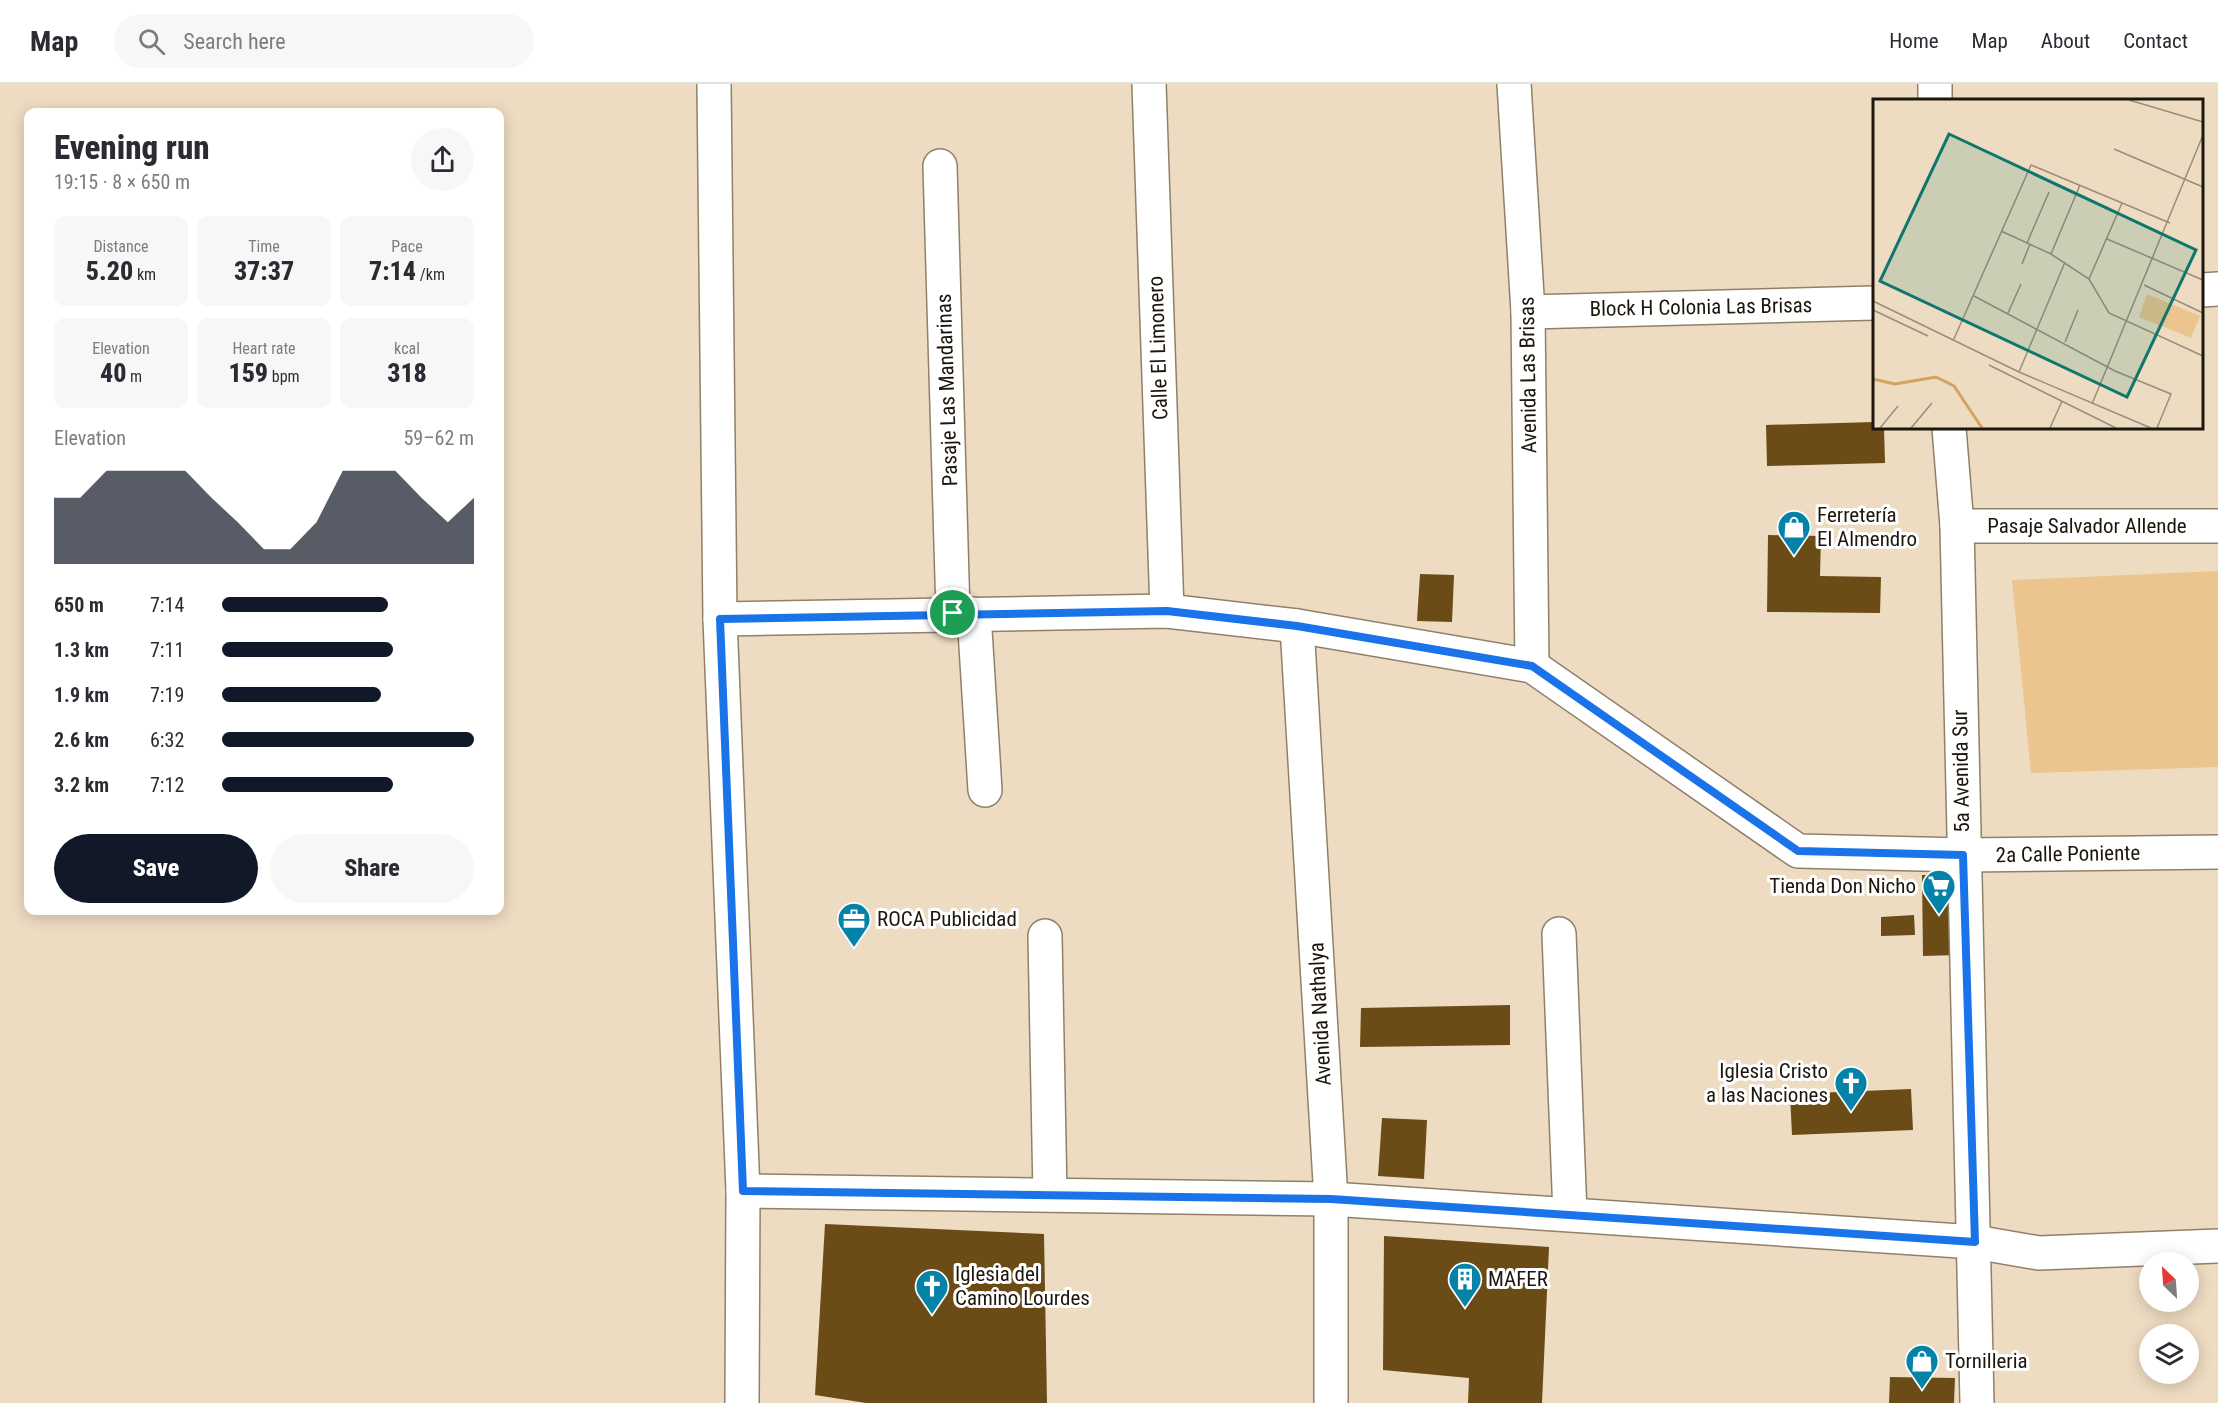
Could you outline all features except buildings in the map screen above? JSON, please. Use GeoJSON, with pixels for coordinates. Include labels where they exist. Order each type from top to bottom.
{"type":"FeatureCollection","features":[{"type":"Feature","properties":{"kind":"street"},"geometry":{"type":"LineString","coordinates":[[714,84],[720,619],[743,1191],[742,1403]]}},
{"type":"Feature","properties":{"kind":"street","name":"Calle El Limonero"},"geometry":{"type":"LineString","coordinates":[[1149,84],[1167,611]]}},
{"type":"Feature","properties":{"kind":"street","name":"Avenida Las Brisas"},"geometry":{"type":"LineString","coordinates":[[1514,84],[1528,312],[1532,666]]}},
{"type":"Feature","properties":{"kind":"street","name":"Pasaje Las Mandarinas"},"geometry":{"type":"LineString","coordinates":[[940,166],[964,614],[985,790]]}},
{"type":"Feature","properties":{"kind":"street"},"geometry":{"type":"LineString","coordinates":[[2203,290],[2218,289]]}},
{"type":"Feature","properties":{"kind":"street","name":"Block H Colonia Las Brisas"},"geometry":{"type":"LineString","coordinates":[[1528,312],[1873,303]]}},
{"type":"Feature","properties":{"kind":"street","name":"5a Avenida Sur"},"geometry":{"type":"LineString","coordinates":[[1949,429],[1957,526],[1977,1403]]}},
{"type":"Feature","properties":{"kind":"street","name":"Pasaje Salvador Allende"},"geometry":{"type":"LineString","coordinates":[[1957,526],[2218,526]]}},
{"type":"Feature","properties":{"kind":"street","name":"2a Calle Poniente"},"geometry":{"type":"LineString","coordinates":[[720,619],[1167,611],[1297,626],[1532,666],[1798,851],[1963,855],[2218,852]]}},
{"type":"Feature","properties":{"kind":"street","name":"Avenida Nathalya"},"geometry":{"type":"LineString","coordinates":[[1297,626],[1331,1199],[1331,1403]]}},
{"type":"Feature","properties":{"kind":"street"},"geometry":{"type":"LineString","coordinates":[[1559,934],[1570,1214]]}},
{"type":"Feature","properties":{"kind":"street"},"geometry":{"type":"LineString","coordinates":[[1045,936],[1050,1195]]}},
{"type":"Feature","properties":{"kind":"street"},"geometry":{"type":"LineString","coordinates":[[743,1191],[1331,1199],[1975,1242],[2038,1253],[2218,1246]]}},
{"type":"Feature","properties":{"kind":"shaded area"},"geometry":{"type":"Polygon","coordinates":[[[2218,571],[2218,767],[2031,773],[2012,580],[2218,571]]]}},
{"type":"Feature","properties":{"kind":"place","name":"Ferretería El Almendro"},"geometry":{"type":"Point","coordinates":[1794,556]}},
{"type":"Feature","properties":{"kind":"place","name":"Tienda Don Nicho"},"geometry":{"type":"Point","coordinates":[1939,915]}},
{"type":"Feature","properties":{"kind":"place","name":"ROCA Publicidad"},"geometry":{"type":"Point","coordinates":[854,948]}},
{"type":"Feature","properties":{"kind":"place","name":"Iglesia Cristo a las Naciones"},"geometry":{"type":"Point","coordinates":[1851,1112]}},
{"type":"Feature","properties":{"kind":"place","name":"MAFER"},"geometry":{"type":"Point","coordinates":[1465,1308]}},
{"type":"Feature","properties":{"kind":"place","name":"Iglesia del Camino Lourdes"},"geometry":{"type":"Point","coordinates":[932,1315]}},
{"type":"Feature","properties":{"kind":"place","name":"Tornilleria"},"geometry":{"type":"Point","coordinates":[1922,1390]}},
{"type":"Feature","properties":{"kind":"route"},"geometry":{"type":"LineString","coordinates":[[1167,611],[1297,626],[1532,666],[1798,851],[1963,855],[1975,1242],[1331,1199],[743,1191],[720,619],[953,613],[1167,611]]}}]}
